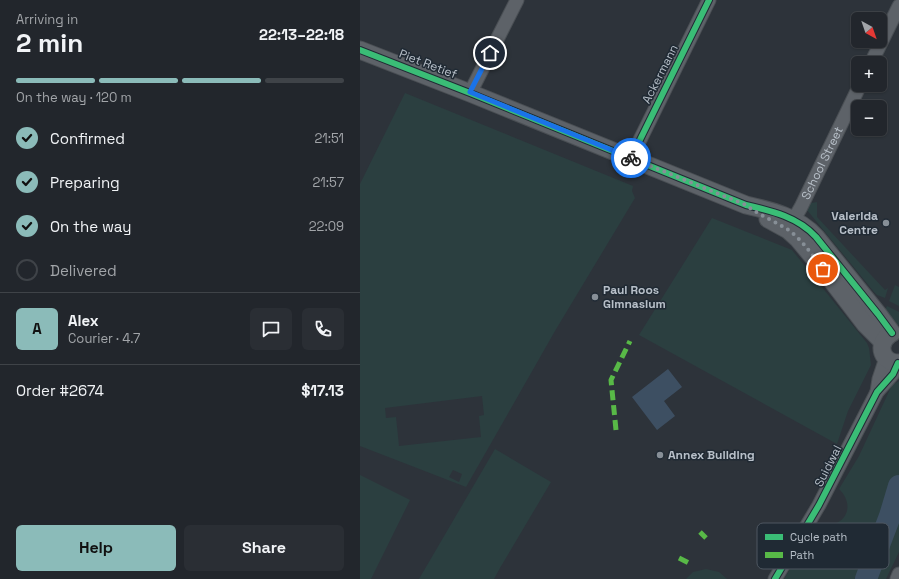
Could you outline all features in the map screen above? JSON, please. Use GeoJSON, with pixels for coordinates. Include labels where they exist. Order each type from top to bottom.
{"type":"FeatureCollection","features":[{"type":"Feature","properties":{"kind":"street"},"geometry":{"type":"LineString","coordinates":[[470,92],[517,0]]}},
{"type":"Feature","properties":{"kind":"street","name":"Ackermann"},"geometry":{"type":"LineString","coordinates":[[631,158],[710,0]]}},
{"type":"Feature","properties":{"kind":"street"},"geometry":{"type":"LineString","coordinates":[[874,56],[899,6]]}},
{"type":"Feature","properties":{"kind":"street","name":"Piet Retief"},"geometry":{"type":"LineString","coordinates":[[360,50],[470,92],[746,205],[759,215],[791,225],[798,239],[865,324],[893,349]]}},
{"type":"Feature","properties":{"kind":"street","name":"School Street"},"geometry":{"type":"LineString","coordinates":[[791,225],[857,92]]}},
{"type":"Feature","properties":{"kind":"street","name":"Suidwal"},"geometry":{"type":"LineString","coordinates":[[809,523],[877,392],[893,374],[893,349]]}},
{"type":"Feature","properties":{"kind":"street","name":"Suidwal"},"geometry":{"type":"LineString","coordinates":[[776,579],[782,569]]}},
{"type":"Feature","properties":{"kind":"street"},"geometry":{"type":"LineString","coordinates":[[897,579],[899,574]]}},
{"type":"Feature","properties":{"kind":"green space"},"geometry":{"type":"Polygon","coordinates":[[[405,93],[633,186],[632,191],[635,198],[555,331],[466,487],[360,446],[360,184],[405,93]],[[482,396],[385,408],[386,418],[396,417],[399,446],[481,437],[479,416],[484,415],[482,396]],[[453,470],[449,477],[459,482],[462,474],[453,470]]]}},
{"type":"Feature","properties":{"kind":"green space"},"geometry":{"type":"Polygon","coordinates":[[[817,202],[817,217],[885,290],[888,288],[885,298],[874,292],[807,210],[811,203],[817,202]]]}},
{"type":"Feature","properties":{"kind":"green space"},"geometry":{"type":"Polygon","coordinates":[[[712,218],[792,250],[867,343],[871,365],[848,411],[837,444],[639,335],[712,218]]]}},
{"type":"Feature","properties":{"kind":"green space"},"geometry":{"type":"Polygon","coordinates":[[[895,285],[899,287],[899,306],[889,301],[895,285]]]}},
{"type":"Feature","properties":{"kind":"green space"},"geometry":{"type":"Polygon","coordinates":[[[887,306],[899,312],[899,325],[895,325],[884,312],[887,306]]]}},
{"type":"Feature","properties":{"kind":"green space"},"geometry":{"type":"Polygon","coordinates":[[[899,381],[899,552],[886,579],[784,579],[790,569],[889,569],[889,523],[836,523],[844,518],[847,508],[846,498],[839,489],[859,456],[892,385],[899,381]]]}},
{"type":"Feature","properties":{"kind":"green space"},"geometry":{"type":"Polygon","coordinates":[[[495,449],[551,482],[494,579],[419,579],[495,449]]]}},
{"type":"Feature","properties":{"kind":"green space"},"geometry":{"type":"Polygon","coordinates":[[[360,475],[410,500],[371,579],[360,579],[360,475]]]}},
{"type":"Feature","properties":{"kind":"green space"},"geometry":{"type":"Polygon","coordinates":[[[706,569],[719,572],[727,579],[686,579],[693,572],[706,569]]]}},
{"type":"Feature","properties":{"kind":"water"},"geometry":{"type":"Polygon","coordinates":[[[668,369],[682,387],[664,401],[675,416],[657,430],[632,397],[668,369]]]}},
{"type":"Feature","properties":{"kind":"waterway"},"geometry":{"type":"LineString","coordinates":[[887,523],[899,486]]}},
{"type":"Feature","properties":{"kind":"waterway"},"geometry":{"type":"LineString","coordinates":[[866,579],[870,569]]}},
{"type":"Feature","properties":{"kind":"marked path"},"geometry":{"type":"LineString","coordinates":[[616,430],[611,380],[630,341]]}},
{"type":"Feature","properties":{"kind":"marked path"},"geometry":{"type":"LineString","coordinates":[[700,532],[706,538]]}},
{"type":"Feature","properties":{"kind":"marked path"},"geometry":{"type":"LineString","coordinates":[[679,558],[689,563]]}},
{"type":"Feature","properties":{"kind":"cycle path"},"geometry":{"type":"LineString","coordinates":[[631,158],[709,0]]}},
{"type":"Feature","properties":{"kind":"cycle path"},"geometry":{"type":"LineString","coordinates":[[360,50],[746,205],[775,212],[801,224],[816,237],[892,333]]}},
{"type":"Feature","properties":{"kind":"cycle path"},"geometry":{"type":"LineString","coordinates":[[808,523],[877,392],[893,374],[898,363]]}},
{"type":"Feature","properties":{"kind":"cycle path"},"geometry":{"type":"LineString","coordinates":[[775,579],[781,569]]}},
{"type":"Feature","properties":{"kind":"way so far"},"geometry":{"type":"LineString","coordinates":[[631,158],[746,205],[759,215],[788,230],[798,239],[823,269]]}},
{"type":"Feature","properties":{"kind":"place","name":"Valerida Centre"},"geometry":{"type":"Point","coordinates":[886,223]}},
{"type":"Feature","properties":{"kind":"place","name":"Paul Roos Gimnasium"},"geometry":{"type":"Point","coordinates":[595,297]}},
{"type":"Feature","properties":{"kind":"place","name":"Annex Building"},"geometry":{"type":"Point","coordinates":[660,455]}},
{"type":"Feature","properties":{"kind":"route"},"geometry":{"type":"LineString","coordinates":[[490,53],[470,92],[631,158]]}}]}
